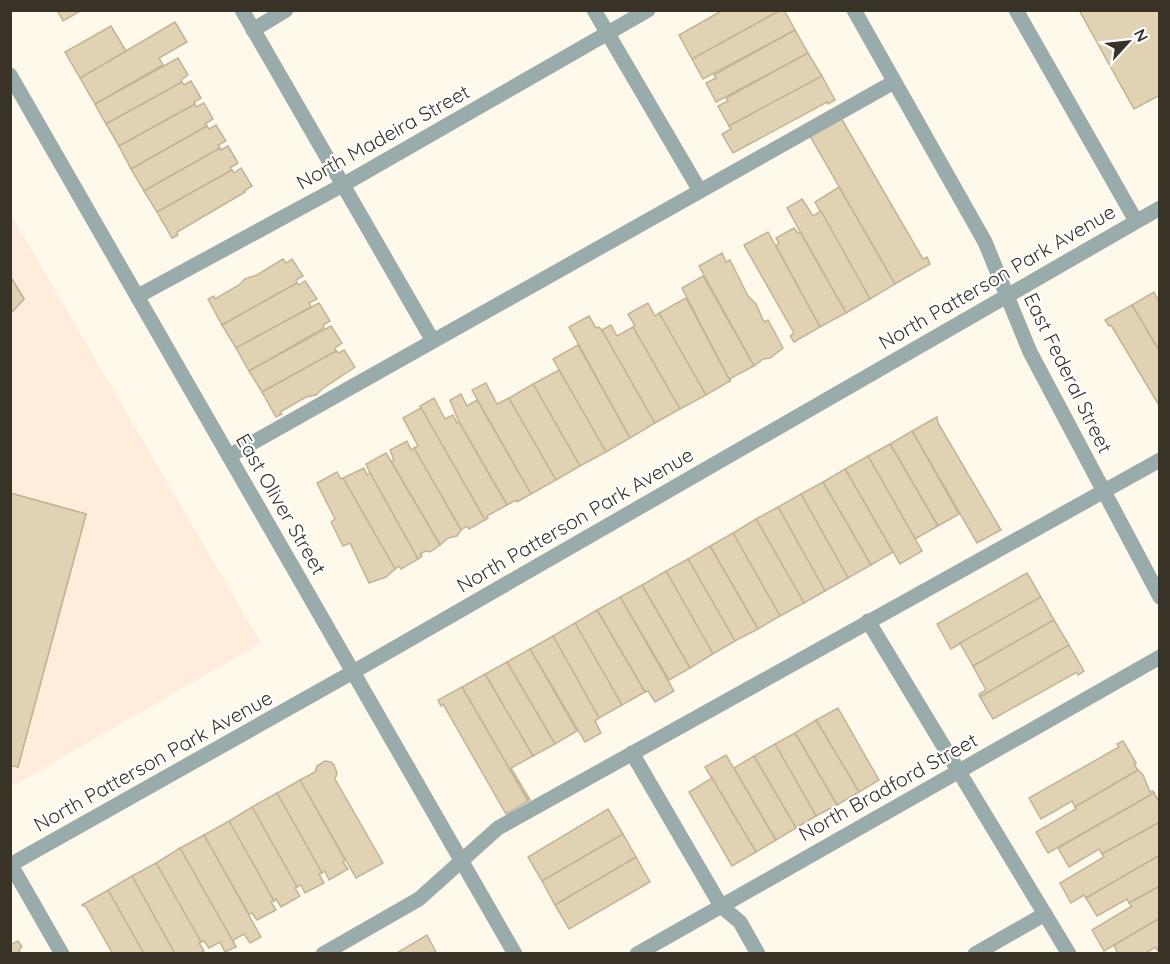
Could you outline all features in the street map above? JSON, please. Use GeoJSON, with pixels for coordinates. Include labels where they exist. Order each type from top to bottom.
{"type":"FeatureCollection","features":[{"type":"Feature","properties":{"kind":"street"},"geometry":{"type":"LineString","coordinates":[[242,10],[341,186],[433,341]]}},
{"type":"Feature","properties":{"kind":"street"},"geometry":{"type":"LineString","coordinates":[[253,30],[286,10]]}},
{"type":"Feature","properties":{"kind":"street"},"geometry":{"type":"LineString","coordinates":[[594,10],[700,191]]}},
{"type":"Feature","properties":{"kind":"street","name":"North Madeira Street"},"geometry":{"type":"LineString","coordinates":[[138,296],[341,186],[648,10]]}},
{"type":"Feature","properties":{"kind":"street","name":"East Federal Street"},"geometry":{"type":"LineString","coordinates":[[854,10],[985,242],[1030,352],[1160,597]]}},
{"type":"Feature","properties":{"kind":"street"},"geometry":{"type":"LineString","coordinates":[[1016,10],[1136,221]]}},
{"type":"Feature","properties":{"kind":"street","name":"East Oliver Street"},"geometry":{"type":"LineString","coordinates":[[10,75],[515,954]]}},
{"type":"Feature","properties":{"kind":"street"},"geometry":{"type":"LineString","coordinates":[[229,456],[894,82]]}},
{"type":"Feature","properties":{"kind":"street","name":"North Patterson Park Avenue"},"geometry":{"type":"LineString","coordinates":[[11,865],[353,672],[1160,208]]}},
{"type":"Feature","properties":{"kind":"street"},"geometry":{"type":"LineString","coordinates":[[323,954],[419,899],[498,828],[1160,460]]}},
{"type":"Feature","properties":{"kind":"street"},"geometry":{"type":"LineString","coordinates":[[868,621],[1069,954]]}},
{"type":"Feature","properties":{"kind":"street","name":"North Bradford Street"},"geometry":{"type":"LineString","coordinates":[[637,954],[1160,657]]}},
{"type":"Feature","properties":{"kind":"street"},"geometry":{"type":"LineString","coordinates":[[633,753],[721,906],[740,922],[758,954]]}},
{"type":"Feature","properties":{"kind":"street"},"geometry":{"type":"LineString","coordinates":[[11,865],[62,954]]}},
{"type":"Feature","properties":{"kind":"street"},"geometry":{"type":"LineString","coordinates":[[975,954],[1045,914]]}},
{"type":"Feature","properties":{"kind":"shaded area"},"geometry":{"type":"Polygon","coordinates":[[[10,213],[261,643],[11,787],[10,787],[10,213]]]}},
{"type":"Feature","properties":{"kind":"building"},"geometry":{"type":"Polygon","coordinates":[[[57,10],[82,10],[63,21],[57,10]]]}},
{"type":"Feature","properties":{"kind":"building"},"geometry":{"type":"Polygon","coordinates":[[[723,10],[781,10],[692,59],[679,35],[723,10]]]}},
{"type":"Feature","properties":{"kind":"building"},"geometry":{"type":"Polygon","coordinates":[[[784,10],[795,30],[703,79],[692,59],[784,10]]]}},
{"type":"Feature","properties":{"kind":"building"},"geometry":{"type":"Polygon","coordinates":[[[1079,10],[1160,10],[1160,95],[1134,109],[1079,10]]]}},
{"type":"Feature","properties":{"kind":"building"},"geometry":{"type":"Polygon","coordinates":[[[175,22],[187,42],[159,58],[163,65],[95,104],[80,78],[175,22]]]}},
{"type":"Feature","properties":{"kind":"building"},"geometry":{"type":"Polygon","coordinates":[[[111,26],[126,51],[80,78],[65,52],[111,26]]]}},
{"type":"Feature","properties":{"kind":"building"},"geometry":{"type":"Polygon","coordinates":[[[795,30],[808,53],[716,102],[706,83],[716,78],[714,75],[795,30]]]}},
{"type":"Feature","properties":{"kind":"building"},"geometry":{"type":"Polygon","coordinates":[[[808,53],[822,76],[729,126],[718,106],[728,101],[726,98],[808,53]]]}},
{"type":"Feature","properties":{"kind":"building"},"geometry":{"type":"Polygon","coordinates":[[[178,58],[188,75],[181,80],[182,82],[106,124],[95,104],[178,58]]]}},
{"type":"Feature","properties":{"kind":"building"},"geometry":{"type":"Polygon","coordinates":[[[822,76],[835,100],[828,104],[827,102],[733,153],[722,134],[731,129],[729,126],[822,76]]]}},
{"type":"Feature","properties":{"kind":"building"},"geometry":{"type":"Polygon","coordinates":[[[191,81],[201,98],[194,102],[195,104],[119,146],[106,124],[182,82],[184,85],[191,81]]]}},
{"type":"Feature","properties":{"kind":"building"},"geometry":{"type":"Polygon","coordinates":[[[204,103],[213,119],[205,124],[207,126],[131,169],[119,146],[195,104],[196,107],[204,103]]]}},
{"type":"Feature","properties":{"kind":"building"},"geometry":{"type":"Polygon","coordinates":[[[841,118],[923,259],[927,257],[930,264],[895,284],[810,136],[841,118]]]}},
{"type":"Feature","properties":{"kind":"building"},"geometry":{"type":"Polygon","coordinates":[[[216,125],[226,141],[218,145],[220,148],[144,191],[131,169],[207,126],[209,129],[216,125]]]}},
{"type":"Feature","properties":{"kind":"building"},"geometry":{"type":"Polygon","coordinates":[[[228,146],[238,163],[230,168],[232,170],[157,212],[144,191],[220,148],[221,150],[228,146]]]}},
{"type":"Feature","properties":{"kind":"building"},"geometry":{"type":"Polygon","coordinates":[[[241,168],[252,186],[177,232],[178,235],[172,238],[157,212],[232,170],[234,173],[241,168]]]}},
{"type":"Feature","properties":{"kind":"building"},"geometry":{"type":"Polygon","coordinates":[[[839,187],[895,284],[870,299],[815,202],[839,187]]]}},
{"type":"Feature","properties":{"kind":"building"},"geometry":{"type":"Polygon","coordinates":[[[802,199],[813,216],[821,211],[870,299],[846,313],[787,208],[802,199]]]}},
{"type":"Feature","properties":{"kind":"building"},"geometry":{"type":"Polygon","coordinates":[[[794,228],[798,233],[800,232],[846,313],[820,327],[776,246],[779,243],[776,238],[794,228]]]}},
{"type":"Feature","properties":{"kind":"building"},"geometry":{"type":"Polygon","coordinates":[[[768,232],[820,327],[794,342],[790,336],[794,333],[744,245],[768,232]]]}},
{"type":"Feature","properties":{"kind":"building"},"geometry":{"type":"Polygon","coordinates":[[[722,253],[726,262],[730,260],[748,296],[756,304],[764,322],[768,320],[783,348],[754,366],[699,266],[722,253]]]}},
{"type":"Feature","properties":{"kind":"building"},"geometry":{"type":"Polygon","coordinates":[[[283,259],[286,263],[292,259],[303,276],[296,280],[297,283],[222,325],[208,299],[214,296],[215,299],[245,279],[257,275],[283,259]]]}},
{"type":"Feature","properties":{"kind":"building"},"geometry":{"type":"Polygon","coordinates":[[[10,276],[24,299],[10,314],[10,276]]]}},
{"type":"Feature","properties":{"kind":"building"},"geometry":{"type":"Polygon","coordinates":[[[10,276],[24,299],[10,314],[10,276]]]}},
{"type":"Feature","properties":{"kind":"building"},"geometry":{"type":"Polygon","coordinates":[[[703,276],[754,366],[731,378],[730,381],[682,288],[703,276]]]}},
{"type":"Feature","properties":{"kind":"building"},"geometry":{"type":"Polygon","coordinates":[[[305,281],[317,299],[309,303],[311,307],[236,348],[222,325],[297,283],[299,285],[305,281]]]}},
{"type":"Feature","properties":{"kind":"building"},"geometry":{"type":"Polygon","coordinates":[[[1154,292],[1160,303],[1160,352],[1132,305],[1154,292]]]}},
{"type":"Feature","properties":{"kind":"building"},"geometry":{"type":"Polygon","coordinates":[[[686,298],[730,381],[706,395],[659,313],[686,298]]]}},
{"type":"Feature","properties":{"kind":"building"},"geometry":{"type":"Polygon","coordinates":[[[319,303],[330,321],[323,325],[324,328],[249,371],[236,348],[319,303]]]}},
{"type":"Feature","properties":{"kind":"building"},"geometry":{"type":"Polygon","coordinates":[[[648,303],[655,316],[659,313],[706,395],[680,409],[633,327],[635,326],[628,314],[648,303]]]}},
{"type":"Feature","properties":{"kind":"building"},"geometry":{"type":"Polygon","coordinates":[[[1132,305],[1160,352],[1160,407],[1111,325],[1109,326],[1105,320],[1132,305]]]}},
{"type":"Feature","properties":{"kind":"building"},"geometry":{"type":"Polygon","coordinates":[[[589,316],[596,328],[599,327],[602,330],[655,423],[630,438],[569,327],[589,316]]]}},
{"type":"Feature","properties":{"kind":"building"},"geometry":{"type":"Polygon","coordinates":[[[611,325],[617,336],[633,327],[680,409],[655,423],[602,330],[611,325]]]}},
{"type":"Feature","properties":{"kind":"building"},"geometry":{"type":"Polygon","coordinates":[[[331,326],[342,343],[335,348],[336,351],[262,392],[249,371],[331,326]]]}},
{"type":"Feature","properties":{"kind":"building"},"geometry":{"type":"Polygon","coordinates":[[[578,345],[630,438],[606,452],[553,359],[578,345]]]}},
{"type":"Feature","properties":{"kind":"building"},"geometry":{"type":"Polygon","coordinates":[[[344,350],[355,367],[316,395],[306,397],[280,412],[282,414],[276,417],[262,392],[336,351],[339,353],[344,350]]]}},
{"type":"Feature","properties":{"kind":"building"},"geometry":{"type":"Polygon","coordinates":[[[559,370],[606,452],[580,466],[533,384],[559,370]]]}},
{"type":"Feature","properties":{"kind":"building"},"geometry":{"type":"Polygon","coordinates":[[[486,383],[497,404],[509,398],[556,480],[531,494],[472,390],[486,383]]]}},
{"type":"Feature","properties":{"kind":"building"},"geometry":{"type":"Polygon","coordinates":[[[533,384],[580,466],[556,480],[509,398],[533,384]]]}},
{"type":"Feature","properties":{"kind":"building"},"geometry":{"type":"Polygon","coordinates":[[[461,394],[467,406],[477,400],[531,494],[507,505],[459,422],[450,400],[461,394]]]}},
{"type":"Feature","properties":{"kind":"building"},"geometry":{"type":"Polygon","coordinates":[[[434,398],[445,419],[453,415],[457,423],[459,422],[507,505],[487,516],[485,520],[420,406],[434,398]]]}},
{"type":"Feature","properties":{"kind":"building"},"geometry":{"type":"Polygon","coordinates":[[[420,406],[485,520],[469,529],[467,526],[461,530],[414,448],[418,446],[403,418],[421,408],[420,406]]]}},
{"type":"Feature","properties":{"kind":"building"},"geometry":{"type":"Polygon","coordinates":[[[937,417],[938,423],[1001,530],[977,543],[912,431],[937,417]]]}},
{"type":"Feature","properties":{"kind":"building"},"geometry":{"type":"Polygon","coordinates":[[[912,431],[959,514],[938,526],[890,444],[912,431]]]}},
{"type":"Feature","properties":{"kind":"building"},"geometry":{"type":"Polygon","coordinates":[[[407,441],[411,450],[414,448],[461,530],[457,536],[448,538],[440,545],[391,461],[394,460],[390,450],[407,441]]]}},
{"type":"Feature","properties":{"kind":"building"},"geometry":{"type":"Polygon","coordinates":[[[890,444],[938,526],[915,539],[868,456],[890,444]]]}},
{"type":"Feature","properties":{"kind":"building"},"geometry":{"type":"Polygon","coordinates":[[[386,453],[440,545],[430,552],[425,551],[420,554],[422,556],[418,559],[366,464],[386,453]]]}},
{"type":"Feature","properties":{"kind":"building"},"geometry":{"type":"Polygon","coordinates":[[[868,456],[922,551],[900,564],[845,469],[868,456]]]}},
{"type":"Feature","properties":{"kind":"building"},"geometry":{"type":"Polygon","coordinates":[[[364,468],[367,475],[370,473],[418,559],[401,569],[399,566],[395,569],[343,478],[364,468]]]}},
{"type":"Feature","properties":{"kind":"building"},"geometry":{"type":"Polygon","coordinates":[[[845,469],[893,552],[871,565],[823,482],[845,469]]]}},
{"type":"Feature","properties":{"kind":"building"},"geometry":{"type":"Polygon","coordinates":[[[337,472],[341,479],[343,478],[395,569],[386,577],[369,583],[350,543],[343,546],[331,522],[335,519],[317,483],[337,472]]]}},
{"type":"Feature","properties":{"kind":"building"},"geometry":{"type":"Polygon","coordinates":[[[823,482],[871,565],[848,578],[801,494],[823,482]]]}},
{"type":"Feature","properties":{"kind":"building"},"geometry":{"type":"Polygon","coordinates":[[[10,493],[86,514],[18,767],[10,765],[10,493]]]}},
{"type":"Feature","properties":{"kind":"building"},"geometry":{"type":"Polygon","coordinates":[[[10,493],[86,514],[18,767],[10,765],[10,493]]]}},
{"type":"Feature","properties":{"kind":"building"},"geometry":{"type":"Polygon","coordinates":[[[801,494],[848,578],[825,591],[778,507],[801,494]]]}},
{"type":"Feature","properties":{"kind":"building"},"geometry":{"type":"Polygon","coordinates":[[[778,507],[825,591],[804,603],[756,519],[778,507]]]}},
{"type":"Feature","properties":{"kind":"building"},"geometry":{"type":"Polygon","coordinates":[[[756,519],[804,603],[780,616],[733,533],[756,519]]]}},
{"type":"Feature","properties":{"kind":"building"},"geometry":{"type":"Polygon","coordinates":[[[733,533],[780,616],[758,629],[710,546],[733,533]]]}},
{"type":"Feature","properties":{"kind":"building"},"geometry":{"type":"Polygon","coordinates":[[[710,546],[758,629],[735,641],[688,559],[710,546]]]}},
{"type":"Feature","properties":{"kind":"building"},"geometry":{"type":"Polygon","coordinates":[[[688,559],[735,641],[713,654],[666,571],[688,559]]]}},
{"type":"Feature","properties":{"kind":"building"},"geometry":{"type":"Polygon","coordinates":[[[666,571],[713,654],[690,668],[642,585],[666,571]]]}},
{"type":"Feature","properties":{"kind":"building"},"geometry":{"type":"Polygon","coordinates":[[[1027,573],[1041,597],[951,649],[937,624],[1027,573]]]}},
{"type":"Feature","properties":{"kind":"building"},"geometry":{"type":"Polygon","coordinates":[[[642,585],[690,668],[669,680],[620,597],[642,585]]]}},
{"type":"Feature","properties":{"kind":"building"},"geometry":{"type":"Polygon","coordinates":[[[620,597],[674,691],[655,702],[648,691],[645,692],[597,610],[620,597]]]}},
{"type":"Feature","properties":{"kind":"building"},"geometry":{"type":"Polygon","coordinates":[[[1041,597],[1054,620],[973,666],[960,643],[1041,597]]]}},
{"type":"Feature","properties":{"kind":"building"},"geometry":{"type":"Polygon","coordinates":[[[597,610],[645,692],[622,705],[575,623],[597,610]]]}},
{"type":"Feature","properties":{"kind":"building"},"geometry":{"type":"Polygon","coordinates":[[[1054,620],[1069,645],[980,697],[979,694],[986,690],[973,666],[1054,620]]]}},
{"type":"Feature","properties":{"kind":"building"},"geometry":{"type":"Polygon","coordinates":[[[575,623],[622,705],[599,718],[553,636],[575,623]]]}},
{"type":"Feature","properties":{"kind":"building"},"geometry":{"type":"Polygon","coordinates":[[[553,636],[599,718],[595,721],[601,733],[585,742],[530,649],[553,636]]]}},
{"type":"Feature","properties":{"kind":"building"},"geometry":{"type":"Polygon","coordinates":[[[1069,645],[1084,671],[1078,675],[1077,672],[993,719],[980,697],[1069,645]]]}},
{"type":"Feature","properties":{"kind":"building"},"geometry":{"type":"Polygon","coordinates":[[[530,649],[577,731],[555,744],[507,662],[530,649]]]}},
{"type":"Feature","properties":{"kind":"building"},"geometry":{"type":"Polygon","coordinates":[[[507,662],[555,744],[533,756],[485,674],[507,662]]]}},
{"type":"Feature","properties":{"kind":"building"},"geometry":{"type":"Polygon","coordinates":[[[485,674],[533,756],[511,768],[530,800],[528,801],[462,687],[485,674]]]}},
{"type":"Feature","properties":{"kind":"building"},"geometry":{"type":"Polygon","coordinates":[[[462,687],[528,801],[506,814],[443,704],[441,706],[438,700],[462,687]]]}},
{"type":"Feature","properties":{"kind":"building"},"geometry":{"type":"Polygon","coordinates":[[[838,708],[879,780],[859,792],[816,720],[838,708]]]}},
{"type":"Feature","properties":{"kind":"building"},"geometry":{"type":"Polygon","coordinates":[[[816,720],[859,792],[837,805],[795,733],[816,720]]]}},
{"type":"Feature","properties":{"kind":"building"},"geometry":{"type":"Polygon","coordinates":[[[795,733],[837,805],[816,816],[775,744],[795,733]]]}},
{"type":"Feature","properties":{"kind":"building"},"geometry":{"type":"Polygon","coordinates":[[[1123,741],[1138,770],[1075,807],[1072,801],[1041,819],[1029,798],[1119,747],[1117,744],[1123,741]]]}},
{"type":"Feature","properties":{"kind":"building"},"geometry":{"type":"Polygon","coordinates":[[[775,744],[816,816],[796,828],[754,756],[775,744]]]}},
{"type":"Feature","properties":{"kind":"building"},"geometry":{"type":"Polygon","coordinates":[[[726,755],[776,840],[756,852],[705,767],[726,755]]]}},
{"type":"Feature","properties":{"kind":"building"},"geometry":{"type":"Polygon","coordinates":[[[754,756],[796,828],[776,840],[734,768],[754,756]]]}},
{"type":"Feature","properties":{"kind":"building"},"geometry":{"type":"Polygon","coordinates":[[[325,761],[334,765],[337,773],[335,779],[383,863],[356,878],[300,780],[315,772],[317,766],[325,761]]]}},
{"type":"Feature","properties":{"kind":"building"},"geometry":{"type":"Polygon","coordinates":[[[1138,770],[1143,775],[1150,792],[1154,793],[1048,853],[1036,832],[1138,770]]]}},
{"type":"Feature","properties":{"kind":"building"},"geometry":{"type":"Polygon","coordinates":[[[712,778],[756,852],[732,866],[689,792],[712,778]]]}},
{"type":"Feature","properties":{"kind":"building"},"geometry":{"type":"Polygon","coordinates":[[[300,780],[348,869],[329,880],[325,871],[322,873],[277,793],[300,780]]]}},
{"type":"Feature","properties":{"kind":"building"},"geometry":{"type":"Polygon","coordinates":[[[277,793],[322,873],[319,874],[324,883],[305,893],[301,885],[297,887],[252,807],[277,793]]]}},
{"type":"Feature","properties":{"kind":"building"},"geometry":{"type":"Polygon","coordinates":[[[1154,793],[1160,803],[1160,822],[1102,854],[1099,849],[1069,867],[1058,848],[1154,793]]]}},
{"type":"Feature","properties":{"kind":"building"},"geometry":{"type":"Polygon","coordinates":[[[252,807],[300,896],[281,907],[276,899],[274,901],[229,821],[252,807]]]}},
{"type":"Feature","properties":{"kind":"building"},"geometry":{"type":"Polygon","coordinates":[[[608,809],[623,834],[542,881],[528,857],[608,809]]]}},
{"type":"Feature","properties":{"kind":"building"},"geometry":{"type":"Polygon","coordinates":[[[229,821],[274,901],[271,902],[276,910],[257,920],[252,913],[249,914],[204,835],[229,821]]]}},
{"type":"Feature","properties":{"kind":"building"},"geometry":{"type":"Polygon","coordinates":[[[1160,822],[1160,855],[1086,898],[1084,895],[1071,903],[1060,883],[1104,857],[1102,854],[1160,822]]]}},
{"type":"Feature","properties":{"kind":"building"},"geometry":{"type":"Polygon","coordinates":[[[623,834],[636,857],[555,905],[542,881],[623,834]]]}},
{"type":"Feature","properties":{"kind":"building"},"geometry":{"type":"Polygon","coordinates":[[[204,835],[261,937],[250,943],[244,934],[233,940],[236,947],[180,848],[204,835]]]}},
{"type":"Feature","properties":{"kind":"building"},"geometry":{"type":"Polygon","coordinates":[[[180,848],[236,947],[225,952],[220,942],[209,948],[204,941],[201,942],[156,863],[180,848]]]}},
{"type":"Feature","properties":{"kind":"building"},"geometry":{"type":"Polygon","coordinates":[[[1160,855],[1160,886],[1129,903],[1127,899],[1097,916],[1086,898],[1160,855]]]}},
{"type":"Feature","properties":{"kind":"building"},"geometry":{"type":"Polygon","coordinates":[[[636,857],[650,882],[569,929],[555,905],[636,857]]]}},
{"type":"Feature","properties":{"kind":"building"},"geometry":{"type":"Polygon","coordinates":[[[156,863],[201,942],[199,943],[204,951],[199,954],[175,954],[132,876],[156,863]]]}},
{"type":"Feature","properties":{"kind":"building"},"geometry":{"type":"Polygon","coordinates":[[[132,876],[175,954],[144,954],[108,890],[132,876]]]}},
{"type":"Feature","properties":{"kind":"building"},"geometry":{"type":"Polygon","coordinates":[[[1160,886],[1160,918],[1104,951],[1092,930],[1132,906],[1129,903],[1160,886]]]}},
{"type":"Feature","properties":{"kind":"building"},"geometry":{"type":"Polygon","coordinates":[[[108,890],[144,954],[113,954],[86,907],[82,905],[108,890]]]}},
{"type":"Feature","properties":{"kind":"building"},"geometry":{"type":"Polygon","coordinates":[[[1160,918],[1160,948],[1157,950],[1156,947],[1144,954],[1118,954],[1114,945],[1160,918]]]}},
{"type":"Feature","properties":{"kind":"building"},"geometry":{"type":"Polygon","coordinates":[[[427,935],[437,954],[395,954],[427,935]]]}},
{"type":"Feature","properties":{"kind":"building"},"geometry":{"type":"Polygon","coordinates":[[[18,941],[22,947],[19,950],[21,954],[10,954],[10,945],[18,941]]]}}]}
